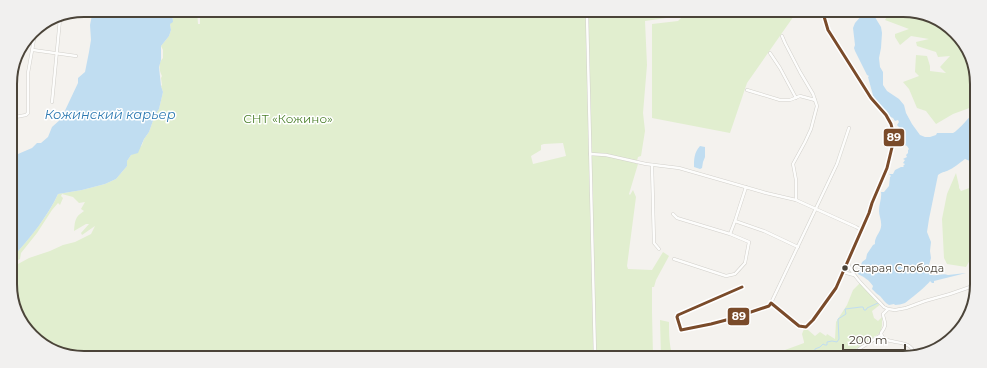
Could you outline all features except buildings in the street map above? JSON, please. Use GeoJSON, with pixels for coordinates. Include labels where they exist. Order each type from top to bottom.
{"type":"FeatureCollection","features":[{"type":"Feature","properties":{"kind":"street"},"geometry":{"type":"LineString","coordinates":[[587,17],[595,351]]}},
{"type":"Feature","properties":{"kind":"street"},"geometry":{"type":"LineString","coordinates":[[771,304],[799,326],[806,327],[813,320],[836,288],[843,272],[847,267],[848,261],[887,168],[894,139],[886,115],[871,98],[828,30],[824,17]]}},
{"type":"Feature","properties":{"kind":"street"},"geometry":{"type":"LineString","coordinates":[[52,102],[60,22]]}},
{"type":"Feature","properties":{"kind":"street"},"geometry":{"type":"LineString","coordinates":[[782,36],[813,94],[817,106],[811,128],[793,164],[796,180],[796,200]]}},
{"type":"Feature","properties":{"kind":"street"},"geometry":{"type":"LineString","coordinates":[[17,117],[26,115],[28,113],[28,73],[34,40]]}},
{"type":"Feature","properties":{"kind":"street"},"geometry":{"type":"LineString","coordinates":[[33,50],[76,56]]}},
{"type":"Feature","properties":{"kind":"street"},"geometry":{"type":"LineString","coordinates":[[770,53],[796,98]]}},
{"type":"Feature","properties":{"kind":"street"},"geometry":{"type":"LineString","coordinates":[[747,90],[780,100],[794,100],[800,96],[815,100]]}},
{"type":"Feature","properties":{"kind":"street"},"geometry":{"type":"LineString","coordinates":[[742,287],[678,315],[677,317],[681,330],[730,319],[771,304],[837,164],[849,128]]}},
{"type":"Feature","properties":{"kind":"street"},"geometry":{"type":"LineString","coordinates":[[590,154],[606,155],[640,163],[679,168],[796,200],[861,230]]}},
{"type":"Feature","properties":{"kind":"street"},"geometry":{"type":"LineString","coordinates":[[652,165],[654,243],[658,249]]}},
{"type":"Feature","properties":{"kind":"street"},"geometry":{"type":"LineString","coordinates":[[730,234],[746,187]]}},
{"type":"Feature","properties":{"kind":"street"},"geometry":{"type":"LineString","coordinates":[[674,214],[677,218],[730,234],[749,242],[745,263],[735,274],[726,276],[674,259]]}},
{"type":"Feature","properties":{"kind":"street"},"geometry":{"type":"LineString","coordinates":[[735,221],[764,231],[798,247]]}},
{"type":"Feature","properties":{"kind":"street"},"geometry":{"type":"LineString","coordinates":[[847,267],[884,307],[888,309],[895,310],[906,308],[925,300],[970,287]]}},
{"type":"Feature","properties":{"kind":"street"},"geometry":{"type":"LineString","coordinates":[[843,272],[855,275]]}},
{"type":"Feature","properties":{"kind":"street"},"geometry":{"type":"LineString","coordinates":[[857,351],[881,335],[885,325],[883,314],[888,309]]}},
{"type":"Feature","properties":{"kind":"street"},"geometry":{"type":"LineString","coordinates":[[881,335],[884,339],[899,342],[911,347],[913,350]]}},
{"type":"Feature","properties":{"kind":"green space","name":"СНТ «Кожино»"},"geometry":{"type":"Polygon","coordinates":[[[173,17],[197,17],[198,24],[200,24],[200,17],[673,17],[645,21],[647,65],[643,113],[645,131],[641,156],[638,157],[636,164],[638,164],[629,194],[630,195],[633,190],[636,197],[627,266],[628,269],[652,270],[663,252],[669,256],[656,280],[654,287],[652,287],[653,351],[84,351],[62,347],[47,340],[34,328],[24,314],[18,297],[17,265],[29,258],[75,242],[91,234],[95,226],[82,235],[81,233],[89,224],[86,224],[74,231],[76,219],[84,211],[81,209],[85,202],[79,203],[73,197],[62,194],[61,196],[63,198],[60,205],[58,203],[52,210],[37,233],[21,253],[20,259],[17,261],[17,253],[49,211],[58,194],[82,190],[105,184],[116,179],[127,166],[127,161],[131,155],[142,145],[159,109],[163,92],[161,86],[162,76],[160,71],[160,62],[163,58],[163,50],[161,46],[169,36],[171,30],[170,24],[173,17]],[[563,143],[541,145],[541,150],[531,156],[533,164],[566,156],[563,143]]]}},
{"type":"Feature","properties":{"kind":"green space"},"geometry":{"type":"Polygon","coordinates":[[[682,17],[793,17],[747,83],[730,133],[652,118],[652,24],[678,21],[682,17]]]}},
{"type":"Feature","properties":{"kind":"green space"},"geometry":{"type":"Polygon","coordinates":[[[887,17],[916,18],[940,28],[953,40],[961,50],[968,67],[970,108],[953,114],[936,124],[926,111],[917,108],[909,89],[903,82],[919,76],[915,72],[916,55],[927,56],[930,71],[946,73],[940,67],[950,56],[938,57],[936,52],[917,46],[916,42],[929,39],[911,36],[900,45],[895,37],[895,34],[909,29],[885,20],[887,17]]]}},
{"type":"Feature","properties":{"kind":"green space"},"geometry":{"type":"Polygon","coordinates":[[[956,173],[961,191],[970,188],[970,260],[966,267],[947,264],[944,258],[942,219],[947,194],[956,173]]]}},
{"type":"Feature","properties":{"kind":"green space"},"geometry":{"type":"Polygon","coordinates":[[[861,282],[881,304],[872,311],[874,318],[878,321],[882,317],[880,333],[854,351],[782,351],[804,343],[802,334],[806,327],[815,336],[820,332],[835,339],[836,322],[847,305],[853,290],[861,282]]]}},
{"type":"Feature","properties":{"kind":"green space"},"geometry":{"type":"Polygon","coordinates":[[[660,320],[669,322],[672,351],[661,351],[660,320]]]}},
{"type":"Feature","properties":{"kind":"water","name":"Кожинский карьер"},"geometry":{"type":"Polygon","coordinates":[[[92,17],[173,17],[173,22],[170,24],[171,30],[169,36],[161,46],[161,60],[159,67],[163,92],[159,109],[138,153],[131,155],[127,161],[127,166],[116,179],[105,184],[82,190],[58,194],[49,211],[37,228],[17,252],[17,154],[32,148],[37,143],[41,143],[48,137],[52,127],[61,119],[78,83],[78,78],[85,72],[91,40],[90,25],[92,17]]]}},
{"type":"Feature","properties":{"kind":"water"},"geometry":{"type":"Polygon","coordinates":[[[860,17],[875,17],[881,27],[882,33],[879,58],[880,67],[883,72],[883,85],[887,91],[899,99],[904,105],[906,113],[920,135],[930,137],[936,135],[937,133],[953,133],[970,116],[970,161],[965,159],[938,175],[927,232],[931,242],[931,258],[929,265],[932,275],[966,273],[934,281],[934,283],[930,281],[905,303],[897,305],[889,305],[885,302],[872,289],[873,286],[870,282],[858,274],[862,262],[866,259],[867,254],[875,244],[875,240],[881,227],[879,211],[881,192],[884,192],[889,186],[891,176],[889,174],[893,174],[895,170],[904,167],[903,166],[905,164],[903,163],[905,160],[903,159],[907,157],[906,155],[909,149],[905,145],[903,134],[897,125],[899,122],[898,120],[895,121],[874,99],[869,76],[867,75],[854,48],[853,28],[860,17]]]}},
{"type":"Feature","properties":{"kind":"water"},"geometry":{"type":"Polygon","coordinates":[[[700,146],[705,147],[705,157],[702,168],[700,169],[694,167],[694,159],[700,146]]]}},
{"type":"Feature","properties":{"kind":"waterway"},"geometry":{"type":"LineString","coordinates":[[814,351],[815,349],[823,344],[827,345],[827,342],[837,342],[839,339],[838,319],[846,314],[845,309],[863,307],[864,310],[866,310],[867,308],[878,303]]}},
{"type":"Feature","properties":{"kind":"transit line","name":"89"},"geometry":{"type":"LineString","coordinates":[[742,287],[678,315],[677,317],[681,330],[730,319],[769,306],[771,303],[799,326],[806,327],[813,320],[836,288],[887,168],[894,139],[891,124],[886,115],[871,98],[828,30],[824,17]]}},
{"type":"Feature","properties":{"kind":"place","name":"Старая Слобода"},"geometry":{"type":"Point","coordinates":[845,268]}}]}
